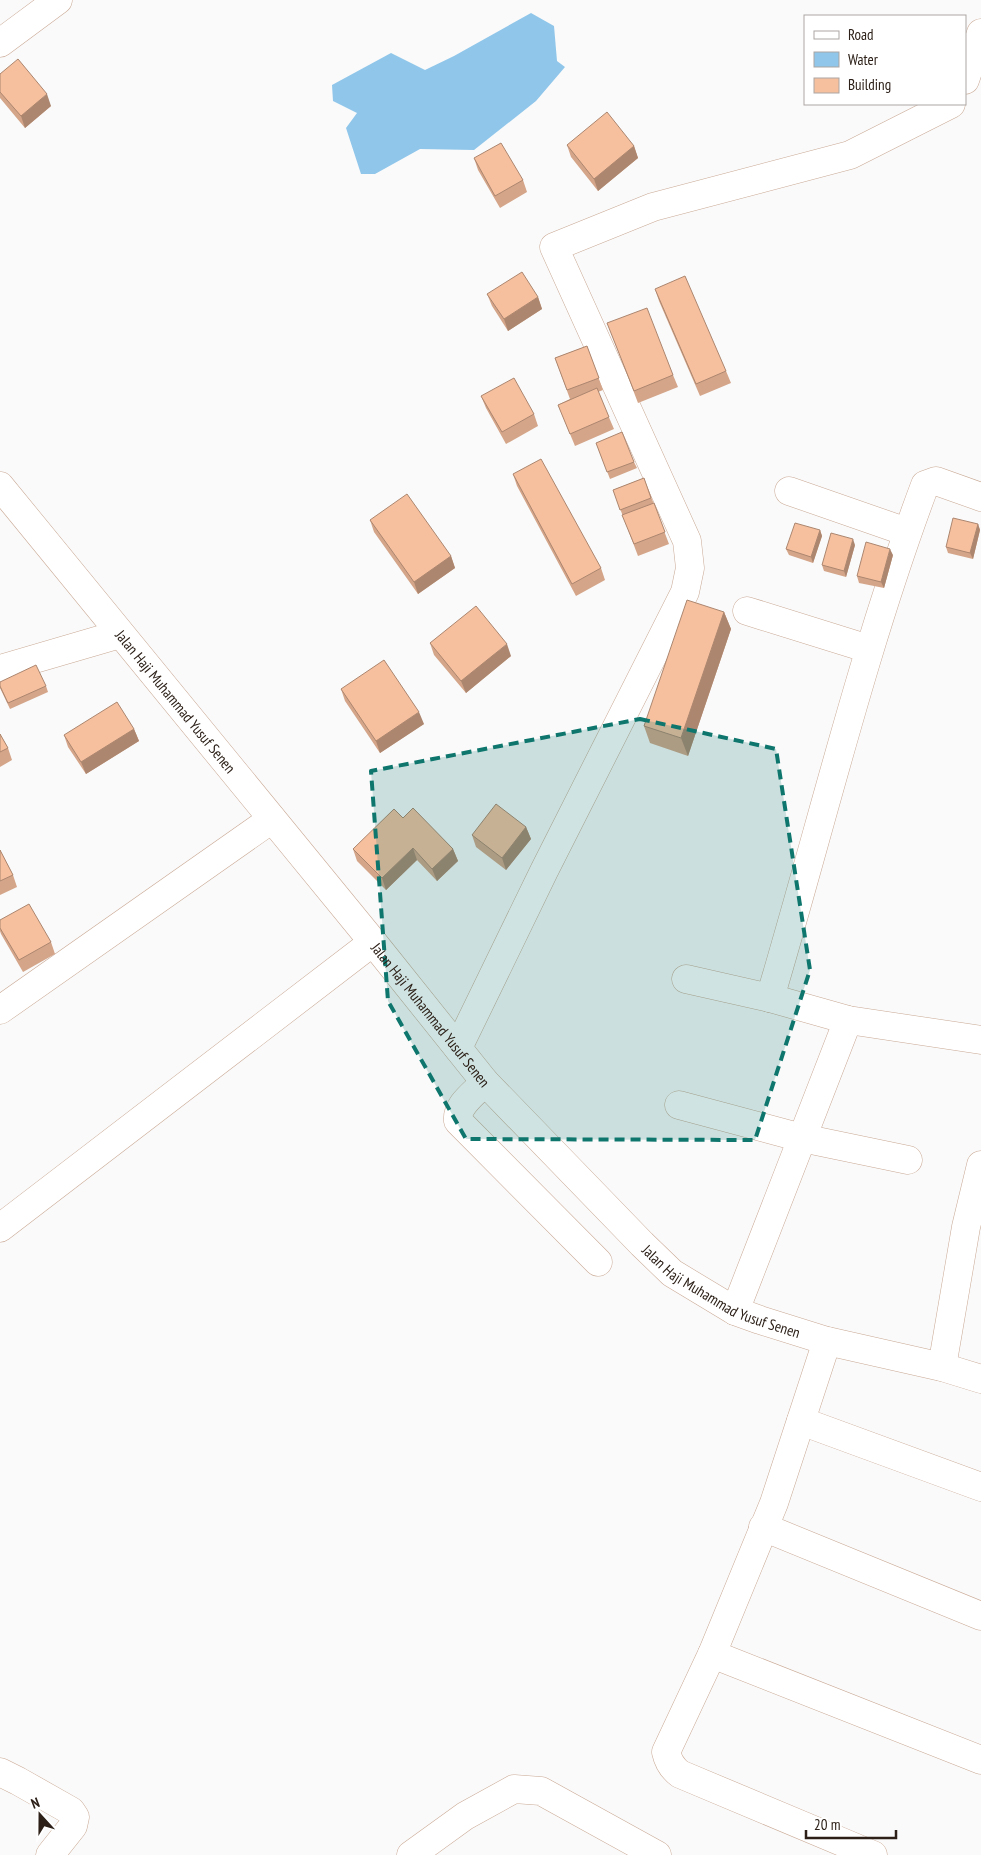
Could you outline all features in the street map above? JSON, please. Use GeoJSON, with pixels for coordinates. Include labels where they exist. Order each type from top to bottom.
{"type":"FeatureCollection","features":[{"type":"Feature","properties":{"kind":"street"},"geometry":{"type":"LineString","coordinates":[[0,43],[58,0]]}},
{"type":"Feature","properties":{"kind":"street"},"geometry":{"type":"LineString","coordinates":[[966,77],[981,33]]}},
{"type":"Feature","properties":{"kind":"street"},"geometry":{"type":"LineString","coordinates":[[458,1048],[544,871],[682,600],[690,568],[687,541],[554,247],[653,207],[850,155],[949,105]]}},
{"type":"Feature","properties":{"kind":"street"},"geometry":{"type":"LineString","coordinates":[[770,998],[869,648],[924,485],[936,482],[981,497]]}},
{"type":"Feature","properties":{"kind":"street","name":"Jalan Haji Muhammad Yusuf Senen"},"geometry":{"type":"LineString","coordinates":[[0,486],[485,1082],[642,1244],[672,1272],[735,1311],[827,1341],[942,1367],[981,1379]]}},
{"type":"Feature","properties":{"kind":"street"},"geometry":{"type":"LineString","coordinates":[[790,491],[907,532]]}},
{"type":"Feature","properties":{"kind":"street"},"geometry":{"type":"LineString","coordinates":[[747,611],[869,648]]}},
{"type":"Feature","properties":{"kind":"street"},"geometry":{"type":"LineString","coordinates":[[0,669],[120,634]]}},
{"type":"Feature","properties":{"kind":"street"},"geometry":{"type":"LineString","coordinates":[[0,1010],[272,819]]}},
{"type":"Feature","properties":{"kind":"street"},"geometry":{"type":"LineString","coordinates":[[0,1228],[373,942]]}},
{"type":"Feature","properties":{"kind":"street"},"geometry":{"type":"LineString","coordinates":[[686,979],[770,998],[848,1020],[981,1040]]}},
{"type":"Feature","properties":{"kind":"street"},"geometry":{"type":"LineString","coordinates":[[735,1311],[848,1020]]}},
{"type":"Feature","properties":{"kind":"street"},"geometry":{"type":"LineString","coordinates":[[485,1082],[459,1108],[457,1114],[458,1121],[598,1262]]}},
{"type":"Feature","properties":{"kind":"street"},"geometry":{"type":"LineString","coordinates":[[679,1105],[802,1138],[908,1160]]}},
{"type":"Feature","properties":{"kind":"street"},"geometry":{"type":"LineString","coordinates":[[942,1367],[966,1226],[981,1165]]}},
{"type":"Feature","properties":{"kind":"street"},"geometry":{"type":"LineString","coordinates":[[827,1341],[774,1503],[712,1654],[666,1752],[675,1770],[680,1774],[873,1855]]}},
{"type":"Feature","properties":{"kind":"street"},"geometry":{"type":"LineString","coordinates":[[801,1421],[981,1487]]}},
{"type":"Feature","properties":{"kind":"street"},"geometry":{"type":"LineString","coordinates":[[763,1527],[981,1616]]}},
{"type":"Feature","properties":{"kind":"street"},"geometry":{"type":"LineString","coordinates":[[712,1654],[981,1760]]}},
{"type":"Feature","properties":{"kind":"street"},"geometry":{"type":"LineString","coordinates":[[0,1772],[71,1811],[75,1817],[72,1826],[50,1855]]}},
{"type":"Feature","properties":{"kind":"street"},"geometry":{"type":"LineString","coordinates":[[411,1855],[465,1816],[514,1789],[541,1791],[657,1855]]}},
{"type":"Feature","properties":{"kind":"highlighted area"},"geometry":{"type":"Polygon","coordinates":[[[640,719],[776,749],[810,970],[755,1140],[466,1139],[388,1001],[371,771],[640,719]]]}},
{"type":"Feature","properties":{"kind":"water"},"geometry":{"type":"Polygon","coordinates":[[[531,13],[554,26],[557,61],[565,67],[536,101],[474,150],[420,149],[375,174],[361,174],[346,128],[357,113],[333,101],[332,85],[391,53],[425,70],[531,13]]]}},
{"type":"Feature","properties":{"kind":"building"},"geometry":{"type":"Polygon","coordinates":[[[18,59],[47,94],[21,116],[0,92],[0,74],[18,59]]]}},
{"type":"Feature","properties":{"kind":"building"},"geometry":{"type":"Polygon","coordinates":[[[607,112],[634,146],[594,179],[567,145],[607,112]]]}},
{"type":"Feature","properties":{"kind":"building"},"geometry":{"type":"Polygon","coordinates":[[[501,143],[523,180],[495,196],[474,158],[501,143]]]}},
{"type":"Feature","properties":{"kind":"building"},"geometry":{"type":"Polygon","coordinates":[[[522,272],[538,297],[504,319],[487,294],[522,272]]]}},
{"type":"Feature","properties":{"kind":"building"},"geometry":{"type":"Polygon","coordinates":[[[685,276],[726,371],[696,384],[655,289],[685,276]]]}},
{"type":"Feature","properties":{"kind":"building"},"geometry":{"type":"Polygon","coordinates":[[[647,308],[673,375],[634,391],[607,323],[647,308]]]}},
{"type":"Feature","properties":{"kind":"building"},"geometry":{"type":"Polygon","coordinates":[[[587,346],[599,378],[567,390],[555,358],[587,346]]]}},
{"type":"Feature","properties":{"kind":"building"},"geometry":{"type":"Polygon","coordinates":[[[514,378],[534,414],[502,432],[481,396],[514,378]]]}},
{"type":"Feature","properties":{"kind":"building"},"geometry":{"type":"Polygon","coordinates":[[[597,388],[609,417],[570,434],[558,405],[597,388]]]}},
{"type":"Feature","properties":{"kind":"building"},"geometry":{"type":"Polygon","coordinates":[[[622,432],[634,462],[607,472],[596,443],[622,432]]]}},
{"type":"Feature","properties":{"kind":"building"},"geometry":{"type":"Polygon","coordinates":[[[541,459],[601,568],[572,584],[513,474],[541,459]]]}},
{"type":"Feature","properties":{"kind":"building"},"geometry":{"type":"Polygon","coordinates":[[[644,478],[651,498],[620,510],[613,490],[644,478]]]}},
{"type":"Feature","properties":{"kind":"building"},"geometry":{"type":"Polygon","coordinates":[[[407,494],[451,556],[414,582],[370,520],[407,494]]]}},
{"type":"Feature","properties":{"kind":"building"},"geometry":{"type":"Polygon","coordinates":[[[654,503],[665,532],[634,544],[622,515],[654,503]]]}},
{"type":"Feature","properties":{"kind":"building"},"geometry":{"type":"Polygon","coordinates":[[[953,518],[978,524],[970,553],[946,547],[953,518]]]}},
{"type":"Feature","properties":{"kind":"building"},"geometry":{"type":"Polygon","coordinates":[[[795,523],[820,530],[811,557],[786,549],[795,523]]]}},
{"type":"Feature","properties":{"kind":"building"},"geometry":{"type":"Polygon","coordinates":[[[831,533],[853,539],[844,571],[822,565],[831,533]]]}},
{"type":"Feature","properties":{"kind":"building"},"geometry":{"type":"Polygon","coordinates":[[[866,542],[890,549],[881,582],[857,576],[866,542]]]}},
{"type":"Feature","properties":{"kind":"building"},"geometry":{"type":"Polygon","coordinates":[[[687,600],[724,612],[681,738],[644,726],[687,600]]]}},
{"type":"Feature","properties":{"kind":"building"},"geometry":{"type":"Polygon","coordinates":[[[476,606],[507,644],[461,681],[430,643],[476,606]]]}},
{"type":"Feature","properties":{"kind":"building"},"geometry":{"type":"Polygon","coordinates":[[[384,660],[419,712],[376,741],[341,689],[384,660]]]}},
{"type":"Feature","properties":{"kind":"building"},"geometry":{"type":"Polygon","coordinates":[[[36,665],[46,686],[8,703],[0,682],[36,665]]]}},
{"type":"Feature","properties":{"kind":"building"},"geometry":{"type":"Polygon","coordinates":[[[117,702],[134,729],[81,762],[64,735],[117,702]]]}},
{"type":"Feature","properties":{"kind":"building"},"geometry":{"type":"Polygon","coordinates":[[[0,734],[8,748],[0,752],[0,734]]]}},
{"type":"Feature","properties":{"kind":"building"},"geometry":{"type":"Polygon","coordinates":[[[496,804],[526,827],[502,858],[472,835],[496,804]]]}},
{"type":"Feature","properties":{"kind":"building"},"geometry":{"type":"Polygon","coordinates":[[[413,808],[453,849],[432,869],[413,848],[382,878],[353,849],[394,809],[403,818],[413,808]]]}},
{"type":"Feature","properties":{"kind":"building"},"geometry":{"type":"Polygon","coordinates":[[[0,850],[13,875],[0,881],[0,850]]]}},
{"type":"Feature","properties":{"kind":"building"},"geometry":{"type":"Polygon","coordinates":[[[29,904],[51,942],[19,960],[0,928],[0,920],[29,904]]]}}]}
